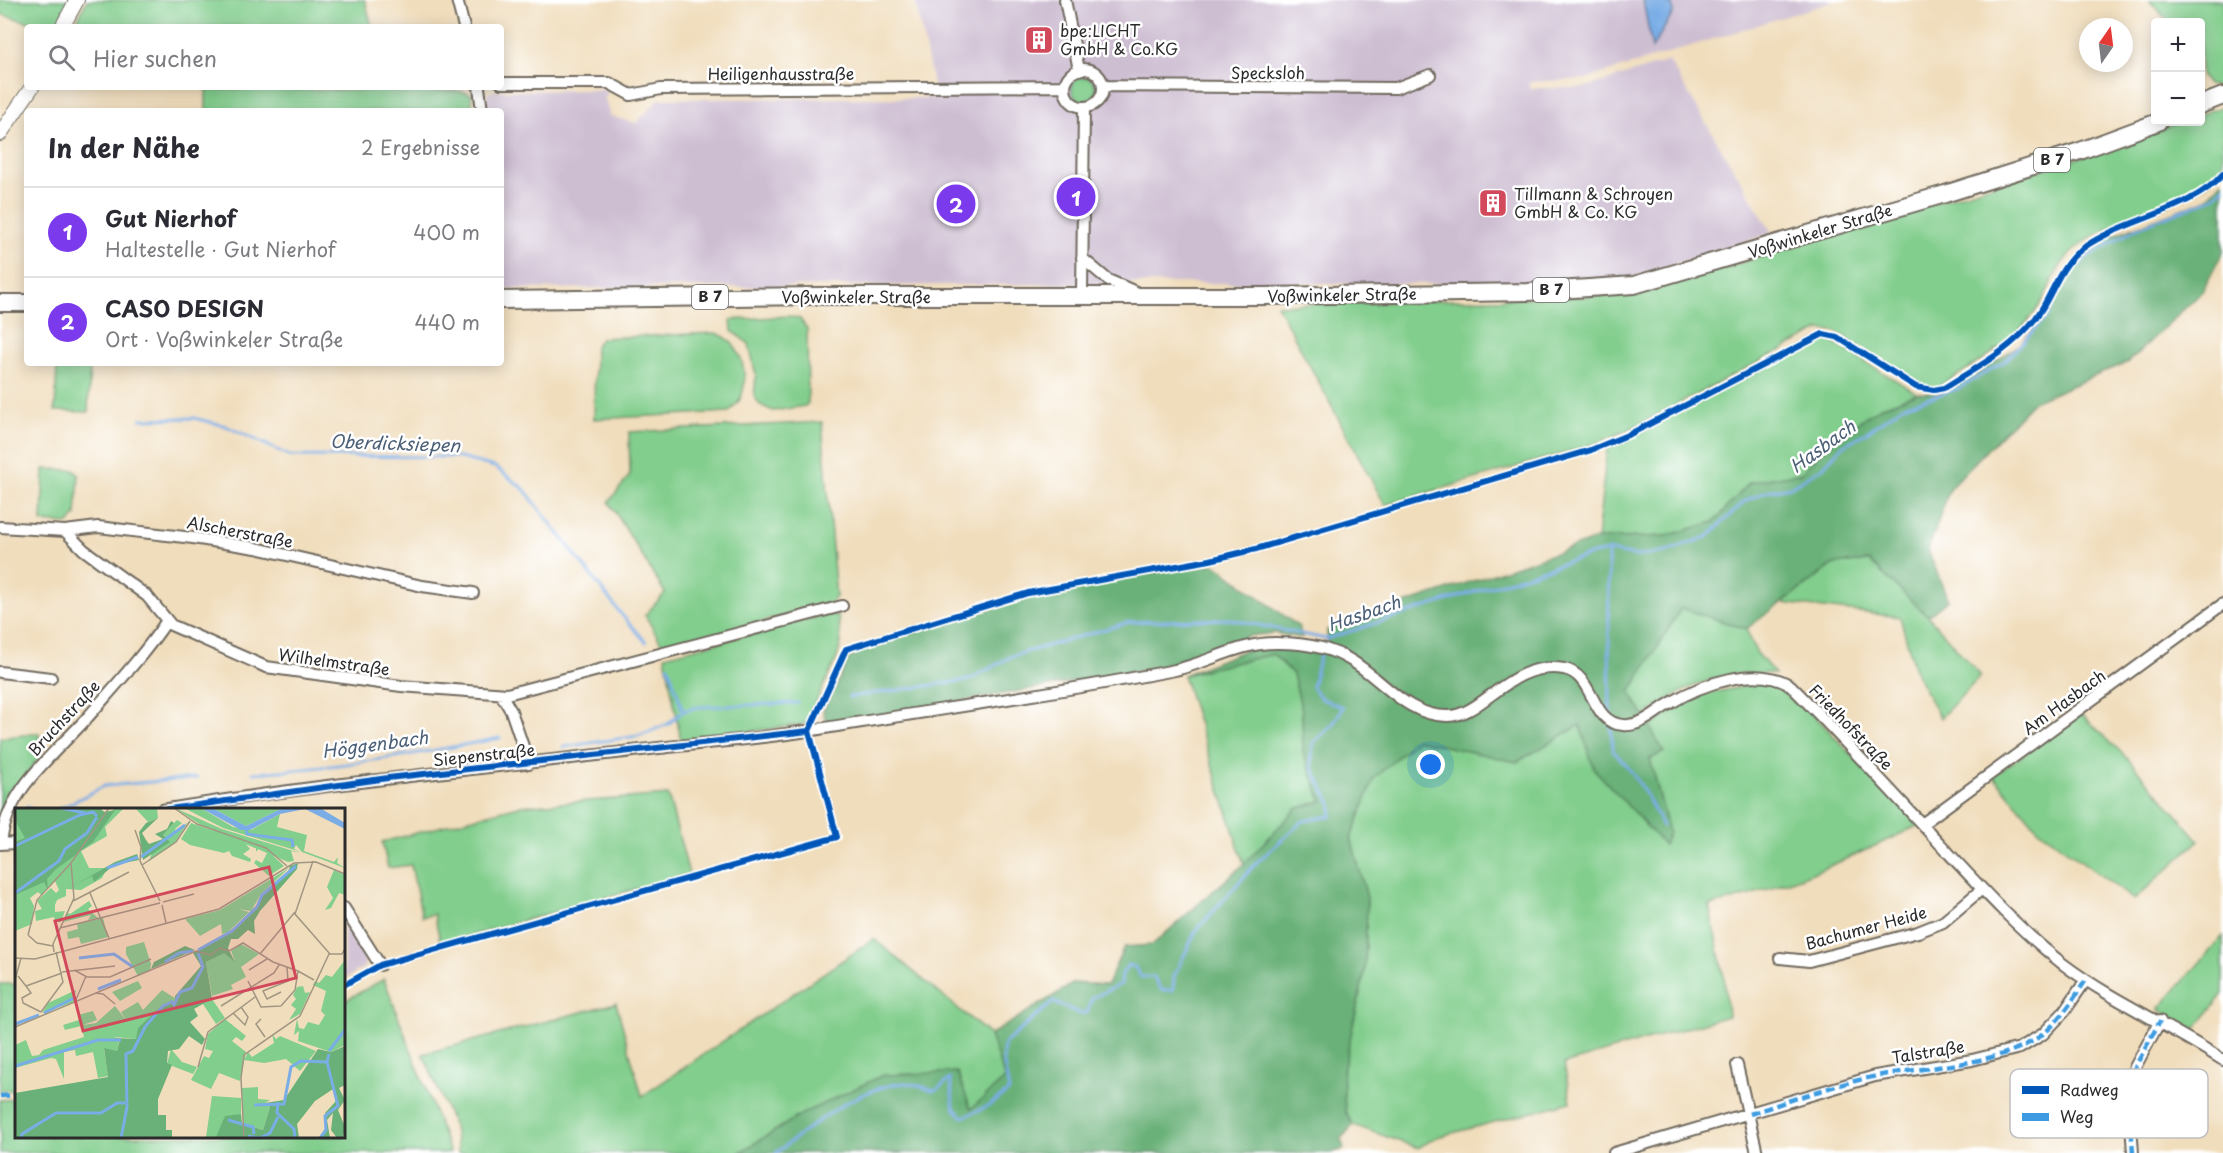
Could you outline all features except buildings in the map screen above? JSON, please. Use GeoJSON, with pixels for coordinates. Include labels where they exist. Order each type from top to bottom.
{"type":"FeatureCollection","features":[{"type":"Feature","properties":{"kind":"main road"},"geometry":{"type":"LineString","coordinates":[[2205,103],[2223,96]]}},
{"type":"Feature","properties":{"kind":"main road","name":"Voßwinkeler Straße"},"geometry":{"type":"LineString","coordinates":[[504,300],[1528,292],[1634,285],[1967,187],[2080,151],[2151,125]]}},
{"type":"Feature","properties":{"kind":"main road"},"geometry":{"type":"LineString","coordinates":[[0,303],[24,303]]}},
{"type":"Feature","properties":{"kind":"street"},"geometry":{"type":"LineString","coordinates":[[64,24],[77,0]]}},
{"type":"Feature","properties":{"kind":"street"},"geometry":{"type":"LineString","coordinates":[[457,0],[463,24]]}},
{"type":"Feature","properties":{"kind":"street"},"geometry":{"type":"LineString","coordinates":[[1065,0],[1079,70]]}},
{"type":"Feature","properties":{"kind":"street"},"geometry":{"type":"LineString","coordinates":[[1079,70],[1095,72],[1103,86],[1099,101],[1084,108],[1069,101],[1065,86],[1070,76],[1079,70]]}},
{"type":"Feature","properties":{"kind":"street","name":"Specksloh"},"geometry":{"type":"LineString","coordinates":[[1103,86],[1396,88],[1430,75]]}},
{"type":"Feature","properties":{"kind":"street","name":"Heiligenhausstraße"},"geometry":{"type":"LineString","coordinates":[[504,83],[609,83],[631,95],[661,89],[1065,86]]}},
{"type":"Feature","properties":{"kind":"street"},"geometry":{"type":"LineString","coordinates":[[0,134],[30,90]]}},
{"type":"Feature","properties":{"kind":"street"},"geometry":{"type":"LineString","coordinates":[[479,90],[482,108]]}},
{"type":"Feature","properties":{"kind":"street"},"geometry":{"type":"LineString","coordinates":[[1082,295],[1084,108]]}},
{"type":"Feature","properties":{"kind":"street"},"geometry":{"type":"LineString","coordinates":[[1082,258],[1108,280],[1144,295]]}},
{"type":"Feature","properties":{"kind":"street","name":"Alscherstraße"},"geometry":{"type":"LineString","coordinates":[[0,527],[65,531],[98,527],[212,540],[423,586],[473,593]]}},
{"type":"Feature","properties":{"kind":"street","name":"Wilhelmstraße"},"geometry":{"type":"LineString","coordinates":[[65,531],[84,550],[147,596],[166,622],[261,666],[360,682],[501,694],[842,606]]}},
{"type":"Feature","properties":{"kind":"street","name":"Am Hasbach"},"geometry":{"type":"LineString","coordinates":[[1922,824],[2223,604]]}},
{"type":"Feature","properties":{"kind":"street","name":"Bruchstraße"},"geometry":{"type":"LineString","coordinates":[[0,844],[9,811],[24,786],[42,762],[87,717],[166,622]]}},
{"type":"Feature","properties":{"kind":"street","name":"Siepenstraße"},"geometry":{"type":"LineString","coordinates":[[186,808],[809,731],[1172,671],[1248,645],[1277,642],[1314,646]]}},
{"type":"Feature","properties":{"kind":"street","name":"Friedhofstraße"},"geometry":{"type":"LineString","coordinates":[[1314,646],[1330,650],[1355,663],[1412,706],[1439,715],[1458,715],[1516,677],[1537,670],[1559,669],[1578,676],[1606,719],[1612,723],[1631,726],[1702,687],[1738,679],[1777,680],[1791,686],[1982,889],[2031,937],[2086,980],[2160,1021],[2223,1060]]}},
{"type":"Feature","properties":{"kind":"street"},"geometry":{"type":"LineString","coordinates":[[0,672],[51,678]]}},
{"type":"Feature","properties":{"kind":"street"},"geometry":{"type":"LineString","coordinates":[[501,694],[516,723],[529,764]]}},
{"type":"Feature","properties":{"kind":"street"},"geometry":{"type":"LineString","coordinates":[[0,844],[15,843]]}},
{"type":"Feature","properties":{"kind":"street","name":"Bachumer Heide"},"geometry":{"type":"LineString","coordinates":[[1780,958],[1809,961],[1918,933],[1952,916],[1982,889]]}},
{"type":"Feature","properties":{"kind":"street"},"geometry":{"type":"LineString","coordinates":[[345,910],[380,964]]}},
{"type":"Feature","properties":{"kind":"street","name":"Talstraße"},"geometry":{"type":"LineString","coordinates":[[1614,1153],[1875,1076],[1972,1060],[2020,1047],[2043,1034],[2064,1012],[2086,980]]}},
{"type":"Feature","properties":{"kind":"street"},"geometry":{"type":"LineString","coordinates":[[2134,1069],[2160,1021]]}},
{"type":"Feature","properties":{"kind":"street"},"geometry":{"type":"LineString","coordinates":[[1737,1065],[1750,1114],[1757,1153]]}},
{"type":"Feature","properties":{"kind":"street"},"geometry":{"type":"LineString","coordinates":[[2132,1138],[2133,1153]]}},
{"type":"Feature","properties":{"kind":"shaded area"},"geometry":{"type":"Polygon","coordinates":[[[915,0],[1837,0],[1586,79],[1529,82],[1530,88],[1583,88],[1669,61],[1772,233],[1633,278],[1457,284],[1182,283],[504,289],[504,108],[485,108],[487,94],[494,91],[608,90],[605,99],[610,116],[636,123],[659,99],[936,98],[915,0]]]}},
{"type":"Feature","properties":{"kind":"shaded area"},"geometry":{"type":"Polygon","coordinates":[[[345,920],[366,951],[364,967],[345,978],[345,920]]]}},
{"type":"Feature","properties":{"kind":"green space"},"geometry":{"type":"Polygon","coordinates":[[[0,0],[70,0],[58,24],[35,24],[0,14],[0,0]]]}},
{"type":"Feature","properties":{"kind":"green space"},"geometry":{"type":"Polygon","coordinates":[[[87,0],[365,0],[371,24],[75,24],[87,0]]]}},
{"type":"Feature","properties":{"kind":"green space"},"geometry":{"type":"Polygon","coordinates":[[[2149,0],[2223,0],[2223,88],[2208,85],[2205,80],[2205,18],[2165,18],[2149,0]]]}},
{"type":"Feature","properties":{"kind":"green space"},"geometry":{"type":"Polygon","coordinates":[[[1084,77],[1093,80],[1096,89],[1093,98],[1084,101],[1075,98],[1072,89],[1075,80],[1084,77]]]}},
{"type":"Feature","properties":{"kind":"green space"},"geometry":{"type":"Polygon","coordinates":[[[206,90],[333,90],[460,91],[471,94],[473,108],[206,108],[206,90]]]}},
{"type":"Feature","properties":{"kind":"green space"},"geometry":{"type":"Polygon","coordinates":[[[2223,106],[2223,168],[2192,193],[2118,224],[2083,243],[2064,261],[2038,307],[2010,339],[1987,357],[1936,388],[1923,386],[1835,331],[1820,330],[1628,430],[1588,446],[1385,505],[1277,305],[1637,295],[2088,155],[2170,126],[2205,126],[2205,113],[2223,106]]]}},
{"type":"Feature","properties":{"kind":"green space"},"geometry":{"type":"Polygon","coordinates":[[[2223,180],[2223,252],[2202,292],[2128,362],[2033,402],[1950,488],[1928,550],[1948,600],[1928,616],[1869,561],[1834,564],[1746,629],[1681,608],[1630,692],[1664,752],[1650,759],[1669,832],[1664,845],[1594,769],[1580,725],[1517,762],[1417,740],[1374,778],[1351,838],[1367,898],[1365,970],[1343,1071],[1345,1111],[1353,1125],[1341,1139],[1344,1149],[1331,1153],[739,1153],[804,1113],[883,1075],[957,1072],[971,1109],[1005,1079],[990,1035],[1074,983],[1107,985],[1124,947],[1152,945],[1244,864],[1296,809],[1322,801],[1303,752],[1302,711],[1293,674],[1273,654],[1183,675],[1251,648],[1276,646],[1328,653],[1327,630],[1597,539],[1666,536],[1714,522],[1750,482],[1801,473],[1840,434],[1881,407],[1917,393],[1938,393],[1974,376],[2019,345],[2043,318],[2061,278],[2085,255],[2109,237],[2207,199],[2223,180]]]}},
{"type":"Feature","properties":{"kind":"green space"},"geometry":{"type":"Polygon","coordinates":[[[789,316],[800,319],[807,329],[808,403],[805,406],[773,411],[760,405],[754,397],[756,376],[749,344],[732,331],[731,320],[789,316]]]}},
{"type":"Feature","properties":{"kind":"green space"},"geometry":{"type":"Polygon","coordinates":[[[715,333],[732,343],[742,361],[744,371],[743,392],[739,401],[729,412],[594,419],[595,346],[602,338],[715,333]]]}},
{"type":"Feature","properties":{"kind":"green space"},"geometry":{"type":"Polygon","coordinates":[[[1818,340],[1829,340],[1917,393],[1881,407],[1840,434],[1801,473],[1750,482],[1714,522],[1666,536],[1597,539],[1607,449],[1818,340]]]}},
{"type":"Feature","properties":{"kind":"green space"},"geometry":{"type":"Polygon","coordinates":[[[57,366],[90,366],[88,412],[55,411],[57,366]]]}},
{"type":"Feature","properties":{"kind":"green space"},"geometry":{"type":"Polygon","coordinates":[[[822,422],[836,597],[831,603],[664,648],[645,615],[665,593],[609,502],[630,475],[629,432],[822,422]]]}},
{"type":"Feature","properties":{"kind":"green space"},"geometry":{"type":"Polygon","coordinates":[[[44,469],[74,470],[79,475],[76,515],[69,524],[42,522],[44,469]]]}},
{"type":"Feature","properties":{"kind":"green space"},"geometry":{"type":"Polygon","coordinates":[[[1869,561],[1928,616],[1981,676],[1940,718],[1916,674],[1900,617],[1782,603],[1835,564],[1869,561]]]}},
{"type":"Feature","properties":{"kind":"green space"},"geometry":{"type":"Polygon","coordinates":[[[1215,564],[1299,627],[1302,638],[1275,633],[1248,636],[1179,664],[831,723],[825,718],[823,711],[849,659],[864,648],[1029,597],[1142,574],[1215,564]]]}},
{"type":"Feature","properties":{"kind":"green space"},"geometry":{"type":"Polygon","coordinates":[[[1681,608],[1746,629],[1757,653],[1775,674],[1738,674],[1705,682],[1673,696],[1643,717],[1630,692],[1681,608]]]}},
{"type":"Feature","properties":{"kind":"green space"},"geometry":{"type":"Polygon","coordinates":[[[829,614],[838,616],[841,643],[837,658],[805,724],[681,741],[665,656],[829,614]]]}},
{"type":"Feature","properties":{"kind":"green space"},"geometry":{"type":"Polygon","coordinates":[[[1273,654],[1293,674],[1302,711],[1303,752],[1322,801],[1296,809],[1244,864],[1183,675],[1273,654]]]}},
{"type":"Feature","properties":{"kind":"green space"},"geometry":{"type":"Polygon","coordinates":[[[1762,683],[1789,689],[1919,825],[1816,872],[1763,891],[1709,906],[1724,977],[1728,1016],[1564,1064],[1571,1102],[1437,1137],[1418,1148],[1353,1125],[1345,1111],[1343,1071],[1365,970],[1367,898],[1351,838],[1374,778],[1417,740],[1517,762],[1580,725],[1594,769],[1669,832],[1650,759],[1664,752],[1648,728],[1695,696],[1762,683]]]}},
{"type":"Feature","properties":{"kind":"green space"},"geometry":{"type":"Polygon","coordinates":[[[2081,714],[2127,758],[2199,840],[2134,900],[2038,829],[1993,776],[2081,714]]]}},
{"type":"Feature","properties":{"kind":"green space"},"geometry":{"type":"Polygon","coordinates":[[[39,733],[39,758],[15,790],[0,818],[0,738],[39,733]]]}},
{"type":"Feature","properties":{"kind":"green space"},"geometry":{"type":"Polygon","coordinates":[[[668,795],[689,874],[441,944],[434,914],[422,917],[411,865],[388,868],[382,842],[519,806],[668,795]]]}},
{"type":"Feature","properties":{"kind":"green space"},"geometry":{"type":"Polygon","coordinates":[[[2223,936],[2223,994],[2194,1031],[2159,1009],[2223,936]]]}},
{"type":"Feature","properties":{"kind":"green space"},"geometry":{"type":"Polygon","coordinates":[[[874,939],[990,1035],[1005,1079],[971,1109],[804,1113],[739,1153],[458,1153],[454,1127],[423,1054],[616,1003],[642,1096],[874,939]]]}},
{"type":"Feature","properties":{"kind":"green space"},"geometry":{"type":"Polygon","coordinates":[[[384,979],[450,1153],[0,1153],[0,1100],[15,1099],[15,1138],[345,1138],[345,1000],[384,979]]]}},
{"type":"Feature","properties":{"kind":"green space"},"geometry":{"type":"Polygon","coordinates":[[[0,984],[15,984],[15,1090],[0,1091],[0,984]]]}},
{"type":"Feature","properties":{"kind":"water"},"geometry":{"type":"Polygon","coordinates":[[[1643,0],[1662,0],[1672,5],[1674,12],[1652,48],[1643,0]]]}},
{"type":"Feature","properties":{"kind":"waterway","name":"Hasbach"},"geometry":{"type":"LineString","coordinates":[[849,697],[969,680],[1012,656],[1130,622],[1229,619],[1326,639],[1593,554],[1608,551],[1638,556],[1665,552],[1707,537],[1745,501],[1767,491],[1790,487],[1822,468],[1842,446],[1864,434],[1903,406],[1960,388],[2005,361],[2049,314],[2063,280],[2088,256],[2139,227],[2213,198],[2223,187]]}},
{"type":"Feature","properties":{"kind":"waterway","name":"Oberdicksiepen"},"geometry":{"type":"LineString","coordinates":[[141,419],[194,418],[226,426],[290,456],[456,457],[495,467],[524,489],[621,614],[646,642]]}},
{"type":"Feature","properties":{"kind":"waterway"},"geometry":{"type":"LineString","coordinates":[[1608,552],[1610,716]]}},
{"type":"Feature","properties":{"kind":"waterway","name":"Hasbach"},"geometry":{"type":"LineString","coordinates":[[776,1153],[836,1109],[869,1092],[887,1086],[909,1083],[936,1090],[950,1079],[954,1108],[963,1117],[988,1106],[1009,1091],[1003,1059],[1004,1044],[1053,1002],[1079,1013],[1087,1013],[1092,998],[1121,984],[1122,974],[1128,965],[1135,967],[1141,977],[1154,977],[1161,990],[1173,990],[1174,976],[1196,931],[1257,862],[1303,821],[1331,816],[1332,805],[1311,766],[1313,743],[1333,724],[1343,707],[1322,699],[1312,687],[1321,651]]}},
{"type":"Feature","properties":{"kind":"waterway","name":"Oberdicksiepen"},"geometry":{"type":"LineString","coordinates":[[668,666],[683,711]]}},
{"type":"Feature","properties":{"kind":"waterway","name":"Höggenbach"},"geometry":{"type":"LineString","coordinates":[[563,747],[638,736],[668,724],[683,711],[699,707],[798,703]]}},
{"type":"Feature","properties":{"kind":"waterway"},"geometry":{"type":"LineString","coordinates":[[1611,726],[1613,751],[1635,777],[1662,826]]}},
{"type":"Feature","properties":{"kind":"waterway","name":"Höggenbach"},"geometry":{"type":"LineString","coordinates":[[253,773],[377,760],[500,738]]}},
{"type":"Feature","properties":{"kind":"waterway"},"geometry":{"type":"LineString","coordinates":[[62,808],[104,786],[197,778]]}},
{"type":"Feature","properties":{"kind":"marked path"},"geometry":{"type":"LineString","coordinates":[[1750,1114],[1812,1093],[1861,1080],[1980,1060],[2019,1048],[2036,1039],[2051,1027],[2086,980]]}},
{"type":"Feature","properties":{"kind":"marked path"},"geometry":{"type":"LineString","coordinates":[[2134,1069],[2160,1021]]}},
{"type":"Feature","properties":{"kind":"marked path"},"geometry":{"type":"LineString","coordinates":[[0,1096],[15,1095]]}},
{"type":"Feature","properties":{"kind":"marked path"},"geometry":{"type":"LineString","coordinates":[[2132,1138],[2133,1153]]}},
{"type":"Feature","properties":{"kind":"cycle path"},"geometry":{"type":"LineString","coordinates":[[345,984],[380,965],[837,837],[809,731],[846,649],[1028,593],[1210,560],[1256,549],[1591,450],[1630,434],[1823,334],[1837,337],[1916,387],[1934,390],[1944,388],[1993,357],[2026,330],[2041,310],[2067,263],[2083,248],[2118,229],[2194,197],[2223,174]]}},
{"type":"Feature","properties":{"kind":"cycle path"},"geometry":{"type":"LineString","coordinates":[[176,808],[388,778],[809,731]]}},
{"type":"Feature","properties":{"kind":"place","name":"bpe:LICHT GmbH & Co.KG"},"geometry":{"type":"Point","coordinates":[1039,40]}},
{"type":"Feature","properties":{"kind":"place","name":"Gut Nierhof"},"geometry":{"type":"Point","coordinates":[1076,197]}},
{"type":"Feature","properties":{"kind":"place","name":"Tillmann & Schroyen GmbH & Co. KG"},"geometry":{"type":"Point","coordinates":[1493,203]}},
{"type":"Feature","properties":{"kind":"place","name":"CASO DESIGN"},"geometry":{"type":"Point","coordinates":[956,204]}}]}
